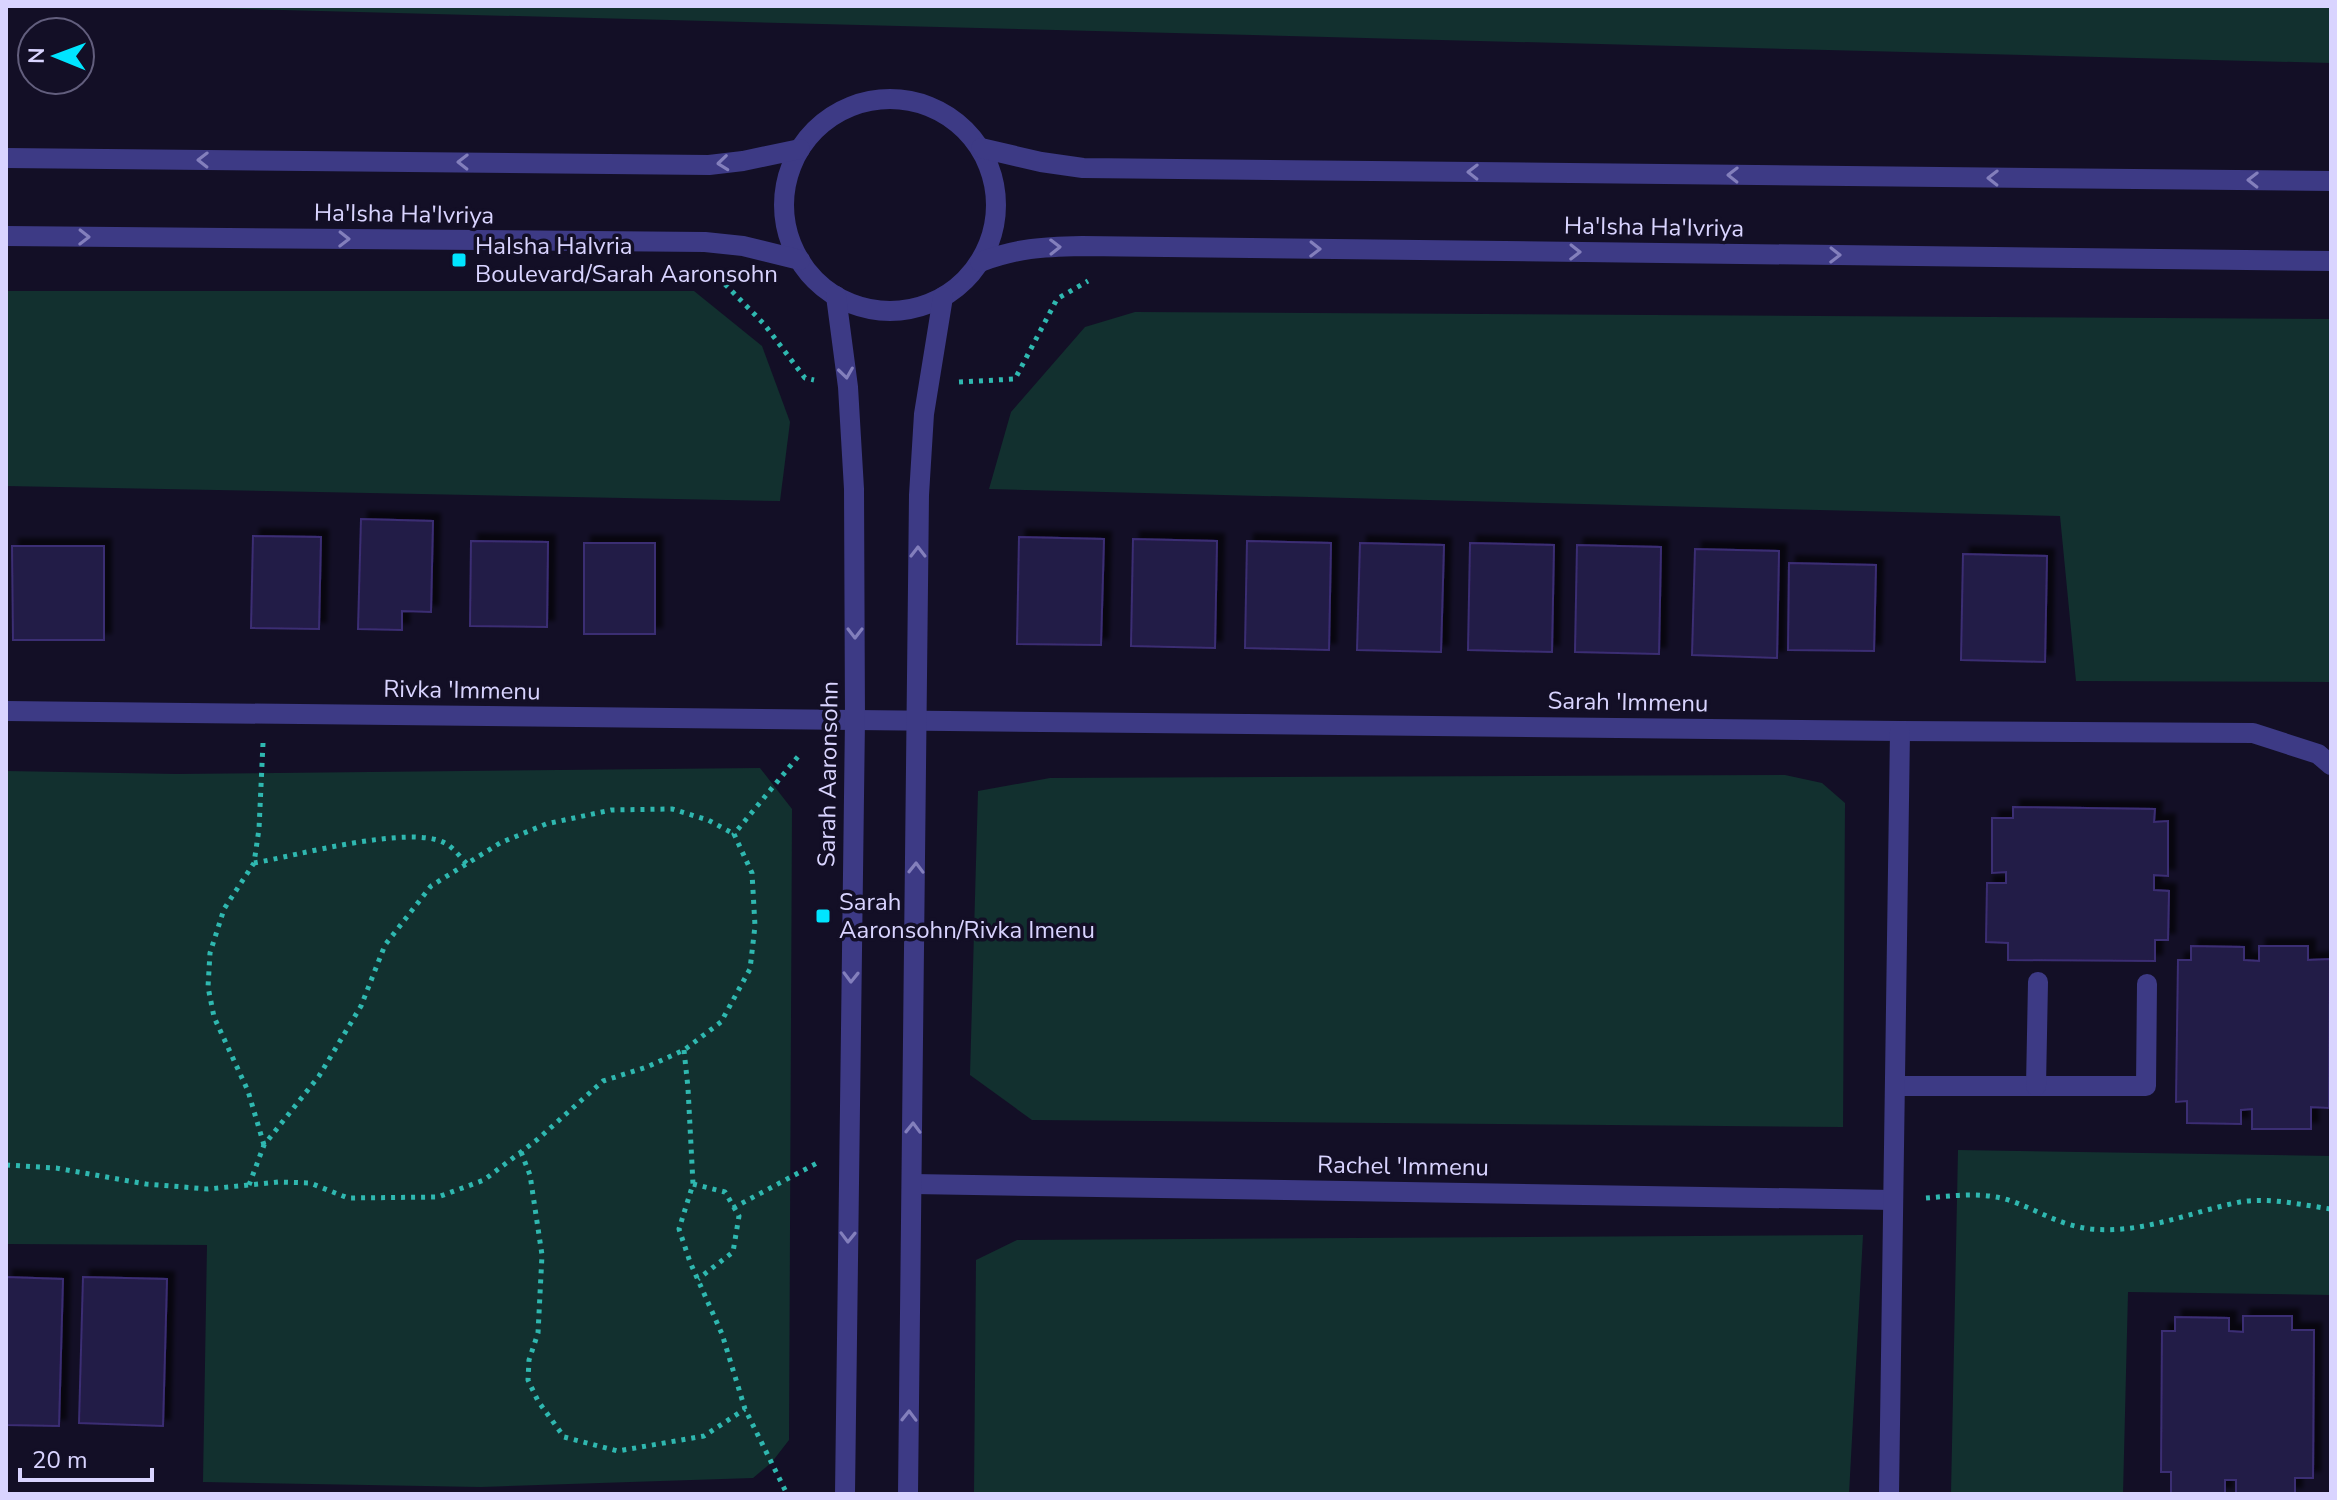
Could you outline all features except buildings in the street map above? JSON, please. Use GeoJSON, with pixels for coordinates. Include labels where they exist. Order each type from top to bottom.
{"type":"FeatureCollection","features":[{"type":"Feature","properties":{"kind":"street"},"geometry":{"type":"LineString","coordinates":[[875,99],[906,99],[935,108],[961,125],[981,148],[991,170],[996,194],[996,218],[980,262],[963,282],[943,297],[916,308],[888,311],[861,307],[836,296],[815,280],[800,260],[790,239],[785,216],[785,193],[790,170],[800,149],[820,125],[845,107],[875,99]]}},
{"type":"Feature","properties":{"kind":"street"},"geometry":{"type":"LineString","coordinates":[[981,148],[1083,168],[2331,181]]}},
{"type":"Feature","properties":{"kind":"street"},"geometry":{"type":"LineString","coordinates":[[6,158],[709,165],[800,149]]}},
{"type":"Feature","properties":{"kind":"street","name":"Ha'Isha Ha'Ivriya"},"geometry":{"type":"LineString","coordinates":[[6,236],[705,242],[743,246],[800,260]]}},
{"type":"Feature","properties":{"kind":"street","name":"Ha'Isha Ha'Ivriya"},"geometry":{"type":"LineString","coordinates":[[980,262],[1037,247],[1082,246],[2331,261]]}},
{"type":"Feature","properties":{"kind":"street","name":"Sarah Aaronsohn"},"geometry":{"type":"LineString","coordinates":[[836,296],[848,387],[854,489],[855,719],[845,1494]]}},
{"type":"Feature","properties":{"kind":"street"},"geometry":{"type":"LineString","coordinates":[[908,1494],[919,495],[924,414],[943,297]]}},
{"type":"Feature","properties":{"kind":"street","name":"Rivka 'Immenu"},"geometry":{"type":"LineString","coordinates":[[6,711],[917,720]]}},
{"type":"Feature","properties":{"kind":"street","name":"Sarah 'Immenu"},"geometry":{"type":"LineString","coordinates":[[917,720],[2253,733],[2318,754],[2331,765]]}},
{"type":"Feature","properties":{"kind":"street"},"geometry":{"type":"LineString","coordinates":[[1889,1494],[1900,731]]}},
{"type":"Feature","properties":{"kind":"street"},"geometry":{"type":"LineString","coordinates":[[2036,1086],[2038,982]]}},
{"type":"Feature","properties":{"kind":"street"},"geometry":{"type":"LineString","coordinates":[[1895,1086],[2146,1086],[2147,984]]}},
{"type":"Feature","properties":{"kind":"street","name":"Rachel 'Immenu"},"geometry":{"type":"LineString","coordinates":[[913,1184],[1893,1200]]}},
{"type":"Feature","properties":{"kind":"path"},"geometry":{"type":"LineString","coordinates":[[703,277],[719,277],[764,324],[805,378],[848,387]]}},
{"type":"Feature","properties":{"kind":"path"},"geometry":{"type":"LineString","coordinates":[[929,383],[1015,379],[1057,299]]}},
{"type":"Feature","properties":{"kind":"path"},"geometry":{"type":"LineString","coordinates":[[264,714],[259,829],[254,863],[224,909],[210,953],[208,987],[214,1017],[248,1091],[264,1145]]}},
{"type":"Feature","properties":{"kind":"path"},"geometry":{"type":"LineString","coordinates":[[734,834],[829,720]]}},
{"type":"Feature","properties":{"kind":"path"},"geometry":{"type":"LineString","coordinates":[[6,1165],[56,1168],[146,1184],[208,1189],[249,1185],[278,1182],[310,1183],[348,1198],[438,1197],[484,1180],[603,1081],[647,1067],[684,1050],[721,1022],[750,969],[755,926],[752,873],[734,834],[708,820],[672,809],[611,810],[546,824],[500,843],[431,886],[385,945],[361,1006],[319,1076],[264,1145],[249,1185]]}},
{"type":"Feature","properties":{"kind":"path"},"geometry":{"type":"LineString","coordinates":[[254,863],[375,839],[417,837],[444,842],[467,864]]}},
{"type":"Feature","properties":{"kind":"path"},"geometry":{"type":"LineString","coordinates":[[684,1050],[693,1184],[679,1229],[722,1334],[745,1409],[787,1494]]}},
{"type":"Feature","properties":{"kind":"path"},"geometry":{"type":"LineString","coordinates":[[733,1208],[849,1145]]}},
{"type":"Feature","properties":{"kind":"path"},"geometry":{"type":"LineString","coordinates":[[521,1152],[530,1175],[542,1255],[538,1333],[529,1360],[528,1380],[538,1401],[564,1437],[618,1451],[704,1436],[745,1409]]}},
{"type":"Feature","properties":{"kind":"path"},"geometry":{"type":"LineString","coordinates":[[693,1184],[725,1192],[739,1216],[733,1252],[698,1279]]}},
{"type":"Feature","properties":{"kind":"path"},"geometry":{"type":"LineString","coordinates":[[1893,1200],[1967,1195],[2004,1199],[2055,1221],[2090,1229],[2130,1229],[2243,1201],[2282,1202],[2331,1209]]}},
{"type":"Feature","properties":{"kind":"green space"},"geometry":{"type":"Polygon","coordinates":[[[128,6],[2331,6],[2331,63],[128,6]]]}},
{"type":"Feature","properties":{"kind":"green space"},"geometry":{"type":"Polygon","coordinates":[[[6,291],[694,291],[762,346],[790,422],[780,501],[6,486],[6,291]]]}},
{"type":"Feature","properties":{"kind":"green space"},"geometry":{"type":"Polygon","coordinates":[[[1135,312],[2331,319],[2331,682],[2076,681],[2060,516],[989,489],[1011,412],[1085,327],[1135,312]]]}},
{"type":"Feature","properties":{"kind":"green space"},"geometry":{"type":"Polygon","coordinates":[[[760,768],[792,809],[789,1440],[772,1462],[753,1478],[481,1487],[203,1482],[207,1245],[6,1244],[6,771],[176,774],[760,768]]]}},
{"type":"Feature","properties":{"kind":"green space"},"geometry":{"type":"Polygon","coordinates":[[[1785,775],[1822,783],[1845,803],[1843,1127],[1032,1120],[970,1075],[978,791],[1050,778],[1785,775]]]}},
{"type":"Feature","properties":{"kind":"green space"},"geometry":{"type":"Polygon","coordinates":[[[1958,1150],[2331,1156],[2331,1295],[2128,1292],[2123,1494],[1951,1494],[1958,1150]]]}},
{"type":"Feature","properties":{"kind":"green space"},"geometry":{"type":"Polygon","coordinates":[[[1863,1235],[1849,1494],[974,1494],[976,1260],[1017,1240],[1863,1235]]]}},
{"type":"Feature","properties":{"kind":"place","name":"HaIsha HaIvria Boulevard/Sarah Aaronsohn"},"geometry":{"type":"Point","coordinates":[459,260]}},
{"type":"Feature","properties":{"kind":"place","name":"Sarah Aaronsohn/Rivka Imenu"},"geometry":{"type":"Point","coordinates":[823,916]}}]}
